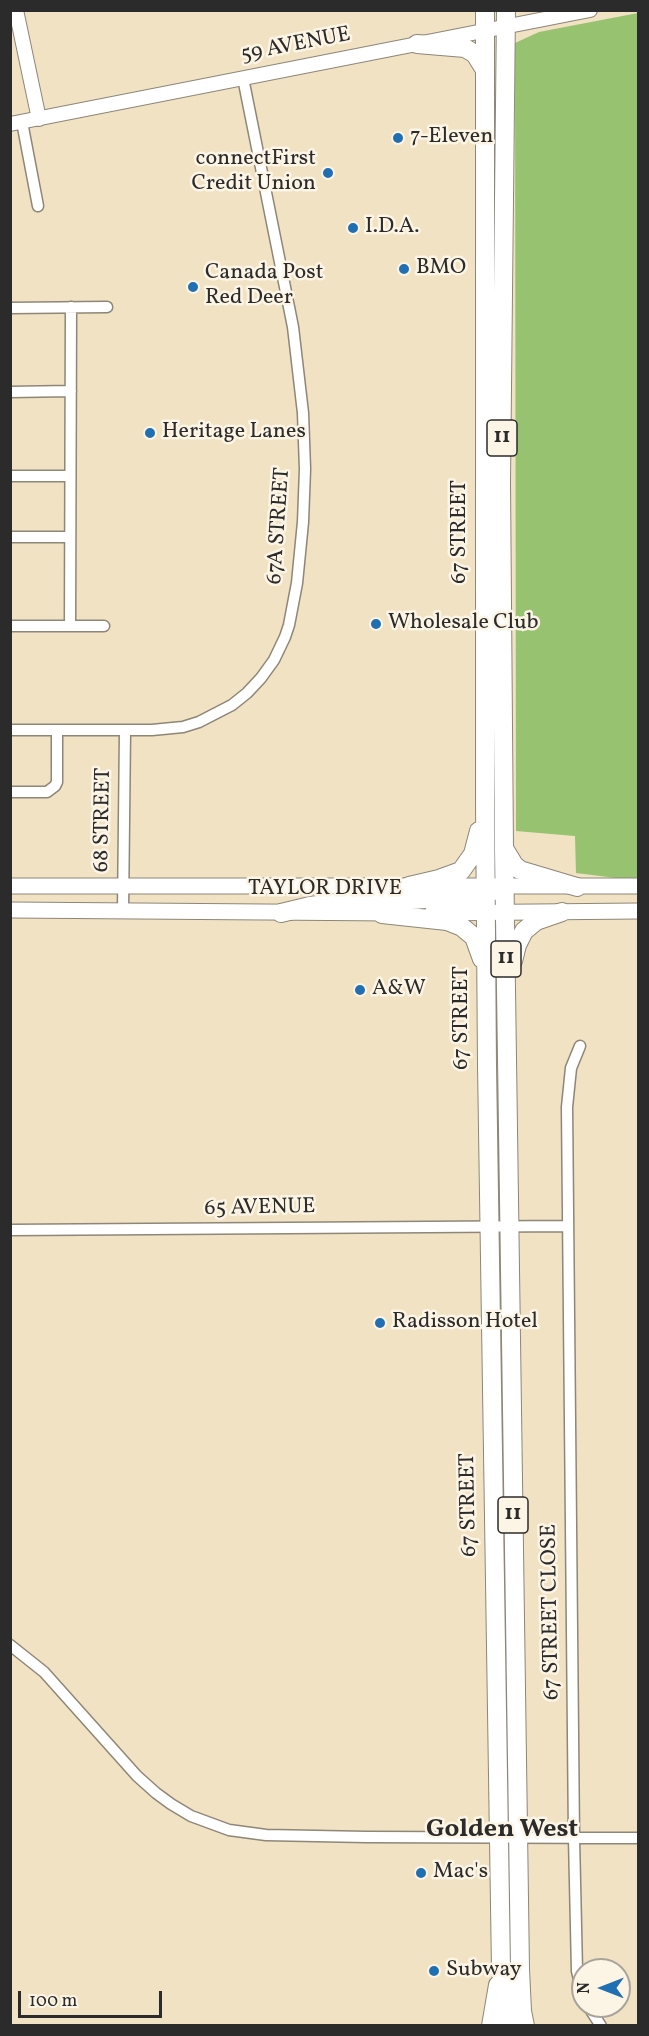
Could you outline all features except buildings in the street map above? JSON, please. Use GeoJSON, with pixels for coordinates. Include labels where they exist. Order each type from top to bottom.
{"type":"FeatureCollection","features":[{"type":"Feature","properties":{"kind":"main road","name":"67 STREET"},"geometry":{"type":"LineString","coordinates":[[485,10],[485,802],[489,1226],[501,1969],[508,2025]]}},
{"type":"Feature","properties":{"kind":"main road","name":"67 STREET"},"geometry":{"type":"LineString","coordinates":[[506,19],[501,469],[504,849],[520,1991],[525,2025]]}},
{"type":"Feature","properties":{"kind":"main road"},"geometry":{"type":"LineString","coordinates":[[417,44],[465,48],[475,54],[485,70]]}},
{"type":"Feature","properties":{"kind":"main road"},"geometry":{"type":"LineString","coordinates":[[410,886],[461,871],[473,854],[485,802]]}},
{"type":"Feature","properties":{"kind":"main road"},"geometry":{"type":"LineString","coordinates":[[504,849],[520,870],[577,887]]}},
{"type":"Feature","properties":{"kind":"main road","name":"TAYLOR DRIVE"},"geometry":{"type":"LineString","coordinates":[[10,886],[410,886],[486,898],[506,912],[639,911]]}},
{"type":"Feature","properties":{"kind":"main road"},"geometry":{"type":"LineString","coordinates":[[281,913],[334,903],[486,898],[505,886],[639,886]]}},
{"type":"Feature","properties":{"kind":"main road","name":"TAYLOR DRIVE"},"geometry":{"type":"LineString","coordinates":[[10,910],[382,914],[486,898]]}},
{"type":"Feature","properties":{"kind":"main road"},"geometry":{"type":"LineString","coordinates":[[507,1005],[514,954],[524,931],[536,921],[562,912]]}},
{"type":"Feature","properties":{"kind":"main road"},"geometry":{"type":"LineString","coordinates":[[382,914],[447,921],[468,930],[474,937],[479,950],[487,981]]}},
{"type":"Feature","properties":{"kind":"main road"},"geometry":{"type":"LineString","coordinates":[[491,2025],[501,1969]]}},
{"type":"Feature","properties":{"kind":"street"},"geometry":{"type":"LineString","coordinates":[[16,10],[39,119]]}},
{"type":"Feature","properties":{"kind":"street","name":"59 AVENUE"},"geometry":{"type":"LineString","coordinates":[[16,123],[484,31],[506,19],[590,10]]}},
{"type":"Feature","properties":{"kind":"street","name":"67A STREET"},"geometry":{"type":"LineString","coordinates":[[10,730],[125,731],[183,727],[215,715],[239,700],[261,678],[274,660],[287,631],[293,606],[304,496],[300,385],[293,327],[243,78]]}},
{"type":"Feature","properties":{"kind":"street"},"geometry":{"type":"LineString","coordinates":[[16,123],[38,206]]}},
{"type":"Feature","properties":{"kind":"street"},"geometry":{"type":"LineString","coordinates":[[70,626],[71,307]]}},
{"type":"Feature","properties":{"kind":"street"},"geometry":{"type":"LineString","coordinates":[[10,308],[107,307]]}},
{"type":"Feature","properties":{"kind":"street"},"geometry":{"type":"LineString","coordinates":[[10,392],[71,391]]}},
{"type":"Feature","properties":{"kind":"street"},"geometry":{"type":"LineString","coordinates":[[10,476],[70,476]]}},
{"type":"Feature","properties":{"kind":"street"},"geometry":{"type":"LineString","coordinates":[[10,537],[70,537]]}},
{"type":"Feature","properties":{"kind":"street"},"geometry":{"type":"LineString","coordinates":[[10,626],[104,627]]}},
{"type":"Feature","properties":{"kind":"street"},"geometry":{"type":"LineString","coordinates":[[10,792],[47,792],[55,786],[57,782],[57,730]]}},
{"type":"Feature","properties":{"kind":"street","name":"68 STREET"},"geometry":{"type":"LineString","coordinates":[[123,910],[125,731]]}},
{"type":"Feature","properties":{"kind":"street","name":"67 STREET CLOSE"},"geometry":{"type":"LineString","coordinates":[[577,1958],[567,1226],[568,1085],[571,1068],[580,1046]]}},
{"type":"Feature","properties":{"kind":"street"},"geometry":{"type":"LineString","coordinates":[[510,1226],[567,1226]]}},
{"type":"Feature","properties":{"kind":"street","name":"65 AVENUE"},"geometry":{"type":"LineString","coordinates":[[10,1230],[510,1226]]}},
{"type":"Feature","properties":{"kind":"street"},"geometry":{"type":"LineString","coordinates":[[10,1645],[44,1672],[137,1776],[171,1804],[213,1825],[243,1833],[266,1835],[639,1838]]}},
{"type":"Feature","properties":{"kind":"green space"},"geometry":{"type":"Polygon","coordinates":[[[638,13],[638,879],[624,879],[576,873],[575,836],[516,831],[515,43],[539,32],[638,13]]]}},
{"type":"Feature","properties":{"kind":"place","name":"7-Eleven"},"geometry":{"type":"Point","coordinates":[398,138]}},
{"type":"Feature","properties":{"kind":"place","name":"connectFirst Credit Union"},"geometry":{"type":"Point","coordinates":[328,173]}},
{"type":"Feature","properties":{"kind":"place","name":"I.D.A."},"geometry":{"type":"Point","coordinates":[353,228]}},
{"type":"Feature","properties":{"kind":"place","name":"BMO"},"geometry":{"type":"Point","coordinates":[404,269]}},
{"type":"Feature","properties":{"kind":"place","name":"Canada Post Red Deer"},"geometry":{"type":"Point","coordinates":[193,287]}},
{"type":"Feature","properties":{"kind":"place","name":"Heritage Lanes"},"geometry":{"type":"Point","coordinates":[150,433]}},
{"type":"Feature","properties":{"kind":"place","name":"Wholesale Club"},"geometry":{"type":"Point","coordinates":[376,624]}},
{"type":"Feature","properties":{"kind":"place","name":"A&W"},"geometry":{"type":"Point","coordinates":[360,990]}},
{"type":"Feature","properties":{"kind":"place","name":"Radisson Hotel"},"geometry":{"type":"Point","coordinates":[380,1323]}},
{"type":"Feature","properties":{"kind":"place","name":"Mac's"},"geometry":{"type":"Point","coordinates":[421,1873]}},
{"type":"Feature","properties":{"kind":"place","name":"Subway"},"geometry":{"type":"Point","coordinates":[434,1971]}},
{"type":"Feature","properties":{"kind":"district","name":"Golden West"},"geometry":{"type":"Point","coordinates":[502,1831]}}]}
